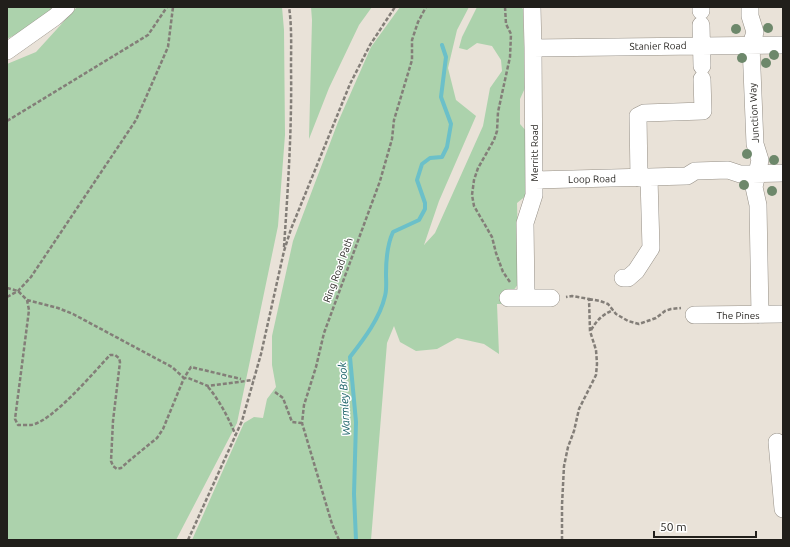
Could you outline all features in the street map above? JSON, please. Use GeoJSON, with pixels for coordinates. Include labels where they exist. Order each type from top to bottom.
{"type":"FeatureCollection","features":[{"type":"Feature","properties":{"kind":"street"},"geometry":{"type":"LineString","coordinates":[[7,52],[56,17],[66,7]]}},
{"type":"Feature","properties":{"kind":"street","name":"Merritt Road"},"geometry":{"type":"LineString","coordinates":[[520,298],[525,223],[534,195],[532,7]]}},
{"type":"Feature","properties":{"kind":"street","name":"Junction Way"},"geometry":{"type":"LineString","coordinates":[[750,7],[750,16],[755,32],[751,45],[755,144],[760,160],[754,187],[758,205],[760,315]]}},
{"type":"Feature","properties":{"kind":"street"},"geometry":{"type":"LineString","coordinates":[[622,278],[628,278],[636,271],[651,248],[638,116],[644,112],[703,111],[701,14]]}},
{"type":"Feature","properties":{"kind":"street","name":"Stanier Road"},"geometry":{"type":"LineString","coordinates":[[533,48],[783,44]]}},
{"type":"Feature","properties":{"kind":"street","name":"Loop Road"},"geometry":{"type":"LineString","coordinates":[[534,180],[687,176],[695,171],[728,170],[740,174],[783,173]]}},
{"type":"Feature","properties":{"kind":"street"},"geometry":{"type":"LineString","coordinates":[[520,298],[551,298]]}},
{"type":"Feature","properties":{"kind":"street","name":"The Pines"},"geometry":{"type":"LineString","coordinates":[[700,315],[783,314]]}},
{"type":"Feature","properties":{"kind":"street"},"geometry":{"type":"LineString","coordinates":[[777,442],[783,509]]}},
{"type":"Feature","properties":{"kind":"path"},"geometry":{"type":"LineString","coordinates":[[7,121],[148,34],[167,7]]}},
{"type":"Feature","properties":{"kind":"path"},"geometry":{"type":"LineString","coordinates":[[7,297],[18,291],[30,277],[136,120],[168,47],[174,7]]}},
{"type":"Feature","properties":{"kind":"path"},"geometry":{"type":"LineString","coordinates":[[284,251],[292,87],[291,20],[289,7]]}},
{"type":"Feature","properties":{"kind":"path"},"geometry":{"type":"LineString","coordinates":[[188,540],[242,422],[261,354],[284,251],[291,229],[350,84],[370,45],[395,7]]}},
{"type":"Feature","properties":{"kind":"path","name":"Ring Road Path"},"geometry":{"type":"LineString","coordinates":[[340,540],[332,524],[302,423],[302,416],[324,333],[380,181],[392,139],[394,120],[412,60],[412,40],[418,22],[426,7]]}},
{"type":"Feature","properties":{"kind":"path"},"geometry":{"type":"LineString","coordinates":[[505,7],[506,24],[511,34],[510,57],[498,112],[494,140],[478,168],[474,180],[472,195],[474,206],[492,237],[503,272],[520,298]]}},
{"type":"Feature","properties":{"kind":"path"},"geometry":{"type":"LineString","coordinates":[[7,288],[18,291],[27,300],[58,308],[73,314],[172,367],[184,378],[188,378],[208,386],[253,380]]}},
{"type":"Feature","properties":{"kind":"path"},"geometry":{"type":"LineString","coordinates":[[551,298],[572,296],[600,301],[608,304],[616,314],[639,324],[656,318],[665,311],[671,309],[692,308],[700,315]]}},
{"type":"Feature","properties":{"kind":"path"},"geometry":{"type":"LineString","coordinates":[[562,540],[564,466],[568,447],[582,403],[596,375],[596,350],[590,331],[590,299]]}},
{"type":"Feature","properties":{"kind":"path"},"geometry":{"type":"LineString","coordinates":[[27,300],[29,310],[15,419],[18,424],[32,425],[48,416],[69,398],[110,355],[115,355],[119,358],[120,362],[113,421],[111,461],[113,466],[117,469],[121,468],[156,438],[163,429],[184,378],[191,366],[241,379]]}},
{"type":"Feature","properties":{"kind":"path"},"geometry":{"type":"LineString","coordinates":[[590,331],[603,315],[613,310]]}},
{"type":"Feature","properties":{"kind":"path"},"geometry":{"type":"LineString","coordinates":[[208,386],[231,424],[236,436]]}},
{"type":"Feature","properties":{"kind":"path"},"geometry":{"type":"LineString","coordinates":[[275,392],[283,400],[292,422],[302,423]]}},
{"type":"Feature","properties":{"kind":"green space"},"geometry":{"type":"Polygon","coordinates":[[[7,7],[58,7],[48,17],[7,39],[7,7]]]}},
{"type":"Feature","properties":{"kind":"green space"},"geometry":{"type":"Polygon","coordinates":[[[77,7],[282,7],[284,30],[285,135],[278,226],[237,423],[176,540],[7,540],[7,64],[36,52],[77,7]]]}},
{"type":"Feature","properties":{"kind":"green space"},"geometry":{"type":"Polygon","coordinates":[[[311,7],[372,7],[359,25],[329,88],[309,139],[312,20],[311,7]]]}},
{"type":"Feature","properties":{"kind":"green space"},"geometry":{"type":"Polygon","coordinates":[[[400,7],[469,7],[457,30],[448,68],[456,100],[476,116],[439,201],[424,245],[435,233],[483,126],[490,88],[502,71],[501,60],[492,46],[477,43],[467,50],[459,48],[462,37],[477,7],[521,7],[523,9],[525,88],[520,99],[520,124],[527,132],[528,194],[517,203],[519,283],[503,304],[497,304],[499,354],[484,344],[457,338],[437,349],[416,351],[400,342],[394,326],[387,343],[371,540],[192,540],[244,423],[254,417],[263,418],[267,399],[276,387],[272,365],[272,336],[293,241],[338,122],[371,47],[400,7]]]}},
{"type":"Feature","properties":{"kind":"waterway","name":"Warmley Brook"},"geometry":{"type":"LineString","coordinates":[[356,540],[354,494],[356,422],[350,357],[371,328],[383,304],[386,291],[387,252],[393,232],[419,220],[425,209],[425,203],[417,180],[422,164],[430,158],[442,157],[447,147],[451,124],[441,97],[446,57],[442,45]]}}]}
